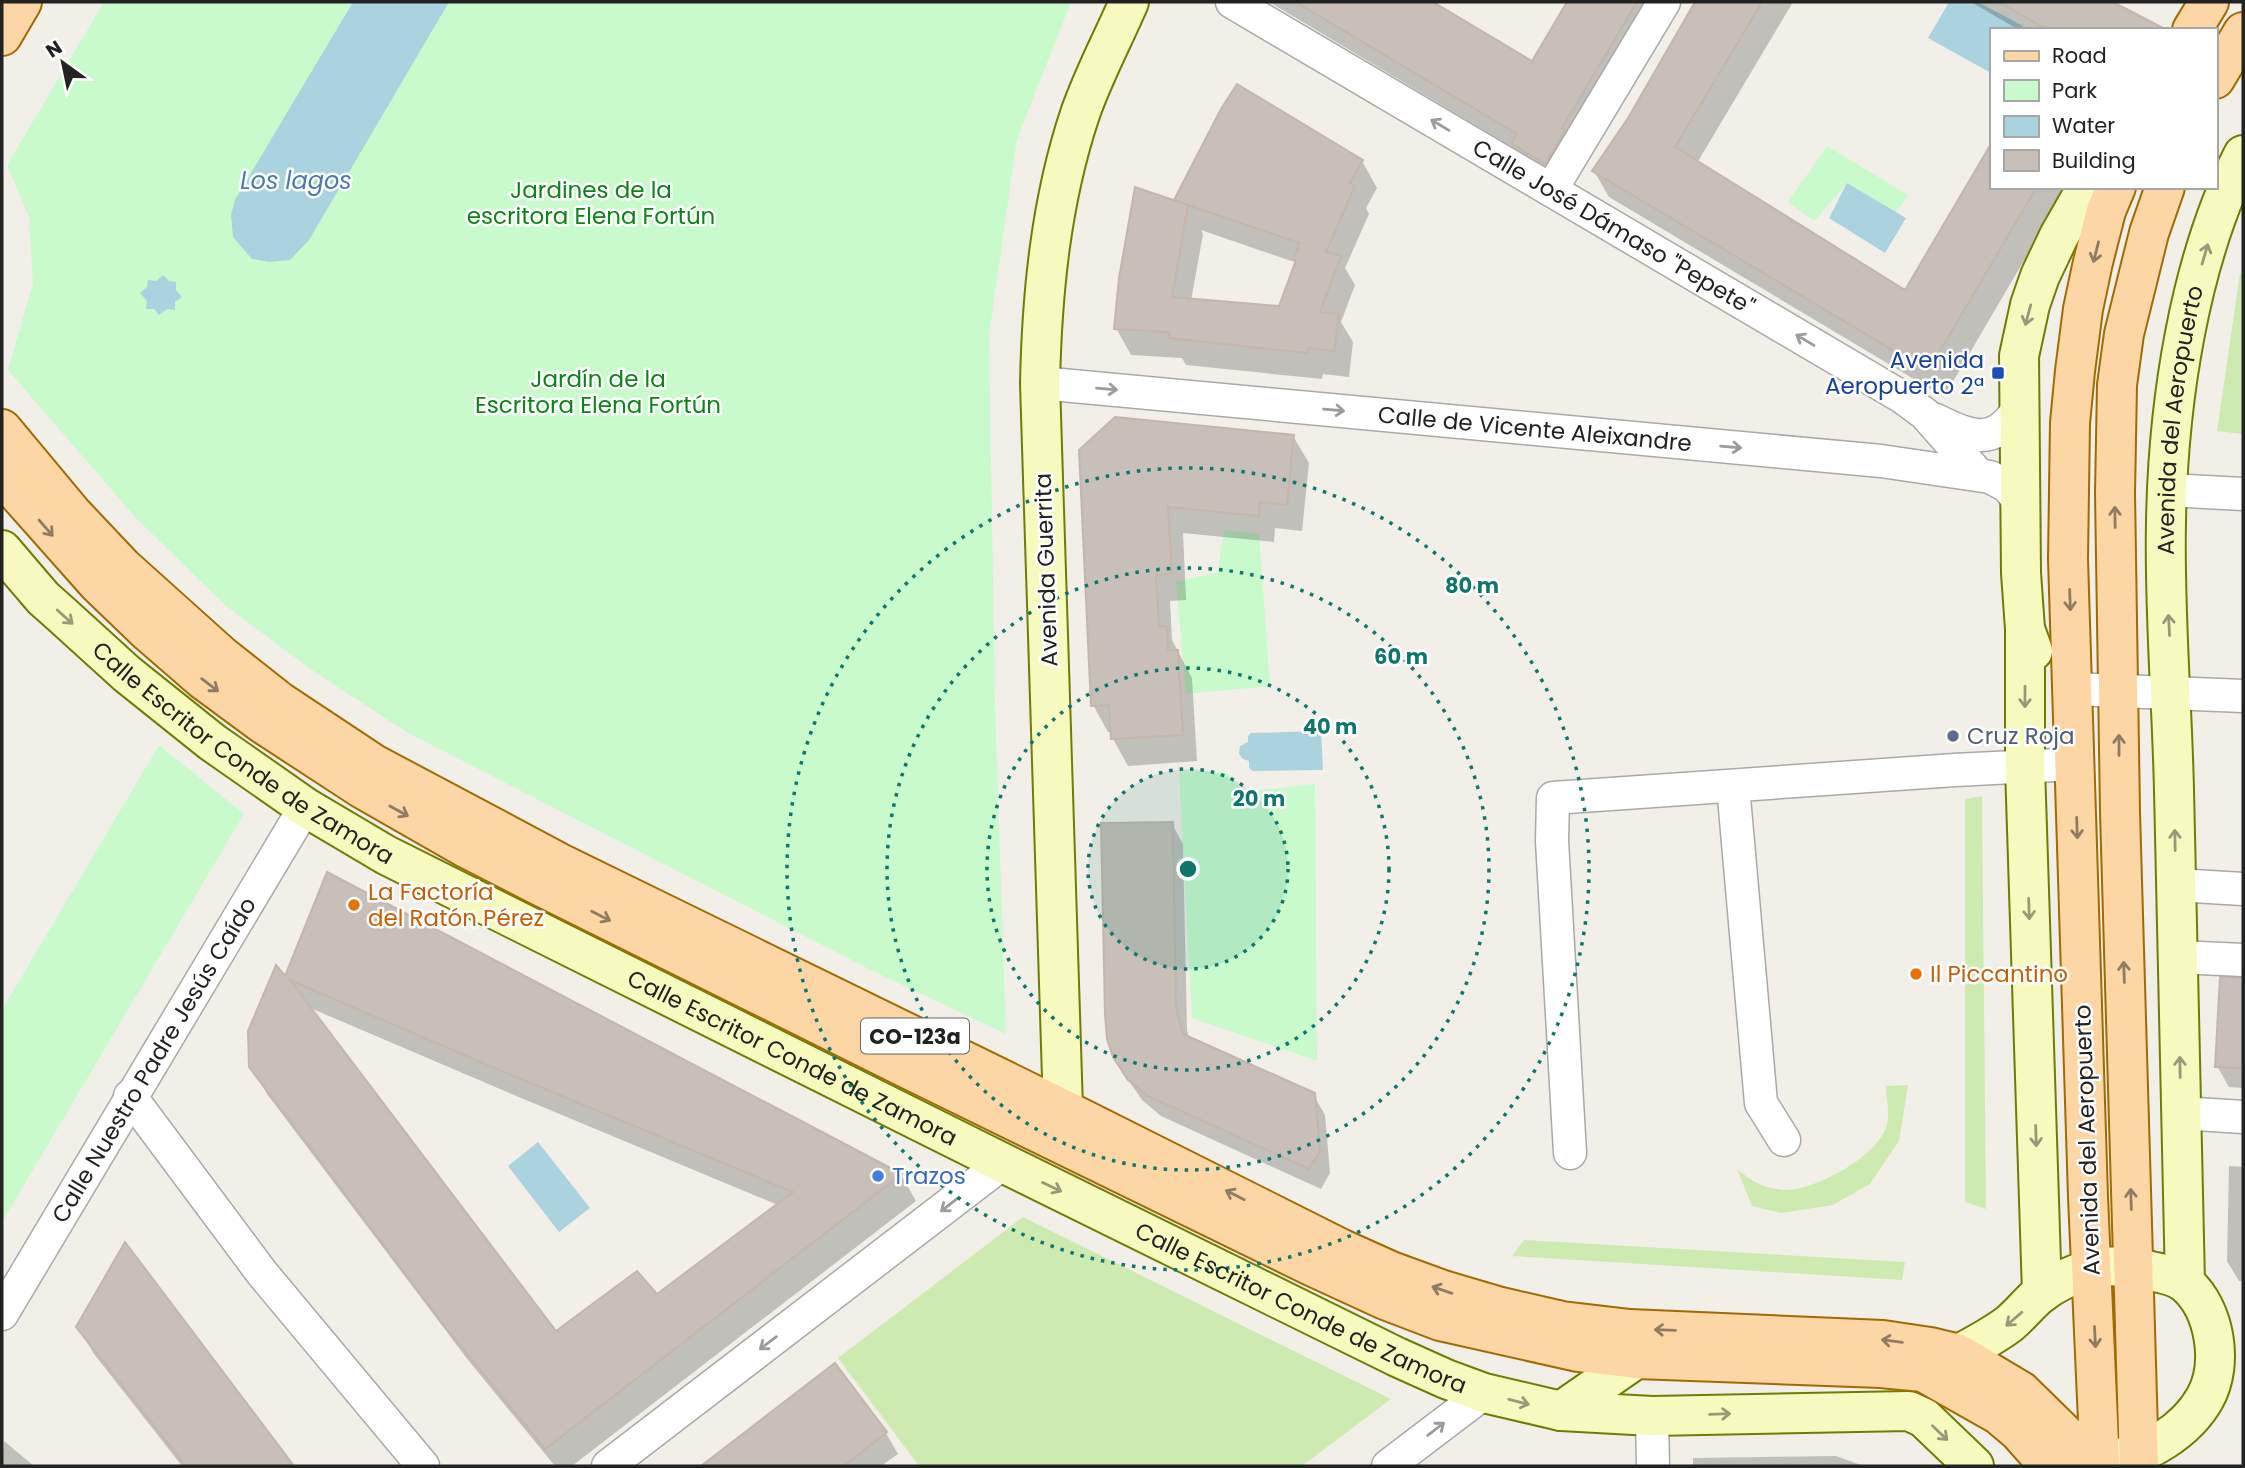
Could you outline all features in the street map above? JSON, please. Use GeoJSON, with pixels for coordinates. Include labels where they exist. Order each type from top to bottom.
{"type":"FeatureCollection","features":[{"type":"Feature","properties":{"kind":"main road"},"geometry":{"type":"LineString","coordinates":[[2,36],[22,2]]}},
{"type":"Feature","properties":{"kind":"main road"},"geometry":{"type":"LineString","coordinates":[[2217,76],[2243,32]]}},
{"type":"Feature","properties":{"kind":"main road","name":"Avenida del Aeropuerto"},"geometry":{"type":"LineString","coordinates":[[2084,1463],[2091,1268],[2068,559],[2072,397],[2088,286],[2106,211],[2115,189]]}},
{"type":"Feature","properties":{"kind":"main road","name":"Avenida del Aeropuerto"},"geometry":{"type":"LineString","coordinates":[[2139,1459],[2122,880],[2115,493],[2118,385],[2124,334],[2149,233],[2164,189]]}},
{"type":"Feature","properties":{"kind":"main road","name":"CO-123a"},"geometry":{"type":"LineString","coordinates":[[2,429],[72,513],[171,612],[279,701],[339,743],[537,851],[1354,1254],[1443,1290],[1562,1321],[1630,1329],[1883,1340],[1959,1354]]}},
{"type":"Feature","properties":{"kind":"main road","name":"Calle Escritor Conde de Zamora"},"geometry":{"type":"LineString","coordinates":[[2,476],[97,583],[149,633],[212,686],[332,771],[452,840],[526,878],[895,1063],[1322,1271],[1440,1321],[1578,1352],[1636,1359],[1923,1372],[1999,1415],[2019,1432],[2084,1463]]}},
{"type":"Feature","properties":{"kind":"main road"},"geometry":{"type":"LineString","coordinates":[[1959,1354],[2021,1391],[2071,1440],[2084,1463]]}},
{"type":"Feature","properties":{"kind":"street","name":"Avenida Guerrita"},"geometry":{"type":"LineString","coordinates":[[1101,1211],[1075,1150],[1063,1109],[1040,383],[1041,310],[1055,205],[1080,114],[1129,2]]}},
{"type":"Feature","properties":{"kind":"street","name":"Calle José Dámaso \"Pepete\""},"geometry":{"type":"LineString","coordinates":[[1232,2],[1902,397],[1925,414],[1979,474]]}},
{"type":"Feature","properties":{"kind":"street"},"geometry":{"type":"LineString","coordinates":[[1552,190],[1664,2]]}},
{"type":"Feature","properties":{"kind":"street","name":"Avenida del Aeropuerto"},"geometry":{"type":"LineString","coordinates":[[2185,1283],[2172,693],[2166,561],[2168,490],[2182,354],[2194,292],[2211,232],[2243,155]]}},
{"type":"Feature","properties":{"kind":"street"},"geometry":{"type":"LineString","coordinates":[[2042,1293],[2025,767],[2019,356],[2030,305],[2040,276],[2086,189]]}},
{"type":"Feature","properties":{"kind":"street","name":"Calle de Vicente Aleixandre"},"geometry":{"type":"LineString","coordinates":[[1040,383],[1881,461],[1990,477],[2007,486],[2020,502]]}},
{"type":"Feature","properties":{"kind":"street"},"geometry":{"type":"LineString","coordinates":[[1925,414],[1966,433],[1983,436],[2004,426],[2018,410]]}},
{"type":"Feature","properties":{"kind":"street"},"geometry":{"type":"LineString","coordinates":[[2168,490],[2243,494]]}},
{"type":"Feature","properties":{"kind":"street","name":"Calle Escritor Conde de Zamora"},"geometry":{"type":"LineString","coordinates":[[2,550],[43,598],[127,674],[212,742],[305,807],[386,855],[1397,1357],[1484,1393],[1561,1411],[1652,1416],[1909,1411],[1924,1418],[1974,1466]]}},
{"type":"Feature","properties":{"kind":"street"},"geometry":{"type":"LineString","coordinates":[[2025,629],[2033,651],[2045,668],[2057,682],[2073,689],[2243,696]]}},
{"type":"Feature","properties":{"kind":"street"},"geometry":{"type":"LineString","coordinates":[[1570,1153],[1552,841],[1553,798],[2075,764]]}},
{"type":"Feature","properties":{"kind":"street"},"geometry":{"type":"LineString","coordinates":[[1733,786],[1761,1103],[1784,1140]]}},
{"type":"Feature","properties":{"kind":"street","name":"Calle Nuestro Padre Jesús Caído"},"geometry":{"type":"LineString","coordinates":[[2,1314],[305,807]]}},
{"type":"Feature","properties":{"kind":"street"},"geometry":{"type":"LineString","coordinates":[[2176,885],[2243,888]]}},
{"type":"Feature","properties":{"kind":"street"},"geometry":{"type":"LineString","coordinates":[[2178,957],[2243,960]]}},
{"type":"Feature","properties":{"kind":"street"},"geometry":{"type":"LineString","coordinates":[[131,1096],[262,1273],[423,1466]]}},
{"type":"Feature","properties":{"kind":"street"},"geometry":{"type":"LineString","coordinates":[[2181,1114],[2243,1117]]}},
{"type":"Feature","properties":{"kind":"street"},"geometry":{"type":"LineString","coordinates":[[608,1466],[1003,1163]]}},
{"type":"Feature","properties":{"kind":"street"},"geometry":{"type":"LineString","coordinates":[[1959,1354],[1983,1342],[2011,1322],[2042,1293],[2091,1268],[2134,1268],[2165,1274],[2185,1283],[2199,1298],[2210,1318],[2243,1348]]}},
{"type":"Feature","properties":{"kind":"street"},"geometry":{"type":"LineString","coordinates":[[2205,1398],[2213,1370],[2214,1347],[2210,1318]]}},
{"type":"Feature","properties":{"kind":"street"},"geometry":{"type":"LineString","coordinates":[[1561,1411],[1636,1359]]}},
{"type":"Feature","properties":{"kind":"street"},"geometry":{"type":"LineString","coordinates":[[2084,1463],[2139,1459],[2184,1423],[2230,1372],[2243,1366]]}},
{"type":"Feature","properties":{"kind":"street"},"geometry":{"type":"LineString","coordinates":[[1388,1466],[1484,1393]]}},
{"type":"Feature","properties":{"kind":"street"},"geometry":{"type":"LineString","coordinates":[[1652,1416],[1653,1466]]}},
{"type":"Feature","properties":{"kind":"green space","name":"Jardín de la Escritora Elena Fortún"},"geometry":{"type":"Polygon","coordinates":[[[104,2],[1071,2],[1017,139],[989,335],[995,703],[1006,1034],[875,972],[408,733],[312,670],[225,605],[135,517],[8,370],[33,283],[29,217],[7,165],[104,2]]]}},
{"type":"Feature","properties":{"kind":"green space"},"geometry":{"type":"Polygon","coordinates":[[[1827,146],[1908,195],[1896,212],[1847,183],[1814,221],[1788,202],[1827,146]]]}},
{"type":"Feature","properties":{"kind":"green space"},"geometry":{"type":"Polygon","coordinates":[[[2240,273],[2243,274],[2243,434],[2217,431],[2240,273]]]}},
{"type":"Feature","properties":{"kind":"green space"},"geometry":{"type":"Polygon","coordinates":[[[1224,530],[1259,534],[1270,686],[1186,694],[1176,582],[1218,572],[1224,530]]]}},
{"type":"Feature","properties":{"kind":"green space"},"geometry":{"type":"Polygon","coordinates":[[[159,745],[244,814],[2,1222],[2,1010],[159,745]]]}},
{"type":"Feature","properties":{"kind":"green space"},"geometry":{"type":"Polygon","coordinates":[[[1179,771],[1226,772],[1243,792],[1315,784],[1317,1061],[1192,1018],[1179,771]]]}},
{"type":"Feature","properties":{"kind":"green space"},"geometry":{"type":"Polygon","coordinates":[[[1982,796],[1986,1209],[1965,1202],[1965,799],[1982,796]]]}},
{"type":"Feature","properties":{"kind":"green space"},"geometry":{"type":"Polygon","coordinates":[[[1908,1085],[1899,1141],[1870,1184],[1833,1205],[1781,1213],[1752,1206],[1737,1169],[1759,1184],[1786,1190],[1829,1177],[1860,1159],[1882,1136],[1888,1120],[1886,1086],[1908,1085]]]}},
{"type":"Feature","properties":{"kind":"green space"},"geometry":{"type":"Polygon","coordinates":[[[1023,1217],[1391,1399],[1302,1466],[919,1466],[838,1358],[1023,1217]]]}},
{"type":"Feature","properties":{"kind":"green space"},"geometry":{"type":"Polygon","coordinates":[[[1524,1240],[1905,1262],[1902,1280],[1512,1256],[1524,1240]]]}},
{"type":"Feature","properties":{"kind":"water","name":"Los lagos"},"geometry":{"type":"Polygon","coordinates":[[[353,2],[449,2],[309,240],[290,260],[269,262],[252,259],[233,237],[231,215],[235,200],[353,2]]]}},
{"type":"Feature","properties":{"kind":"water"},"geometry":{"type":"Polygon","coordinates":[[[1949,2],[1978,2],[2023,26],[1990,28],[1990,72],[1928,38],[1949,2]]]}},
{"type":"Feature","properties":{"kind":"water"},"geometry":{"type":"Polygon","coordinates":[[[1847,183],[1906,218],[1885,253],[1829,218],[1847,183]]]}},
{"type":"Feature","properties":{"kind":"water"},"geometry":{"type":"Polygon","coordinates":[[[163,275],[169,281],[176,282],[176,290],[182,297],[175,302],[175,310],[167,309],[159,315],[154,309],[146,309],[147,301],[140,293],[147,287],[148,280],[156,281],[163,275]]]}},
{"type":"Feature","properties":{"kind":"water"},"geometry":{"type":"Polygon","coordinates":[[[1321,731],[1323,770],[1253,771],[1249,768],[1249,761],[1239,754],[1240,746],[1248,742],[1251,733],[1321,731]]]}},
{"type":"Feature","properties":{"kind":"water"},"geometry":{"type":"Polygon","coordinates":[[[538,1142],[590,1208],[559,1232],[508,1166],[538,1142]]]}},
{"type":"Feature","properties":{"kind":"building"},"geometry":{"type":"Polygon","coordinates":[[[1296,2],[1433,2],[1532,61],[1567,2],[1637,2],[1562,128],[1565,130],[1545,164],[1511,143],[1517,134],[1296,2]]]}},
{"type":"Feature","properties":{"kind":"building"},"geometry":{"type":"Polygon","coordinates":[[[1695,2],[1762,2],[1675,147],[1905,290],[1990,146],[1990,189],[2036,189],[1928,371],[1592,171],[1628,118],[1695,2]]]}},
{"type":"Feature","properties":{"kind":"building"},"geometry":{"type":"Polygon","coordinates":[[[1999,2],[2113,2],[2163,28],[2044,28],[1999,2]]]}},
{"type":"Feature","properties":{"kind":"building"},"geometry":{"type":"Polygon","coordinates":[[[1237,84],[1363,160],[1350,183],[1355,186],[1326,252],[1341,256],[1320,312],[1339,314],[1334,351],[1309,348],[1308,353],[1168,338],[1169,332],[1114,329],[1119,278],[1135,187],[1188,205],[1172,297],[1279,306],[1296,260],[1294,259],[1299,243],[1174,200],[1221,109],[1237,84]]]}},
{"type":"Feature","properties":{"kind":"building"},"geometry":{"type":"Polygon","coordinates":[[[1115,417],[1294,435],[1287,505],[1260,502],[1259,516],[1168,507],[1172,574],[1156,575],[1159,627],[1167,626],[1168,650],[1178,650],[1183,735],[1111,739],[1109,705],[1091,706],[1079,450],[1115,417]]]}},
{"type":"Feature","properties":{"kind":"building"},"geometry":{"type":"Polygon","coordinates":[[[1173,822],[1176,1008],[1183,1034],[1315,1093],[1320,1152],[1309,1169],[1148,1096],[1128,1080],[1113,1057],[1107,1039],[1105,1014],[1101,823],[1173,822]]]}},
{"type":"Feature","properties":{"kind":"building"},"geometry":{"type":"Polygon","coordinates":[[[327,872],[902,1174],[545,1449],[450,1333],[249,1067],[248,1031],[276,965],[285,976],[327,872]],[[290,980],[556,1331],[637,1271],[657,1294],[793,1192],[290,980]]]}},
{"type":"Feature","properties":{"kind":"building"},"geometry":{"type":"Polygon","coordinates":[[[2220,977],[2243,978],[2243,1068],[2215,1067],[2220,977]]]}},
{"type":"Feature","properties":{"kind":"building"},"geometry":{"type":"Polygon","coordinates":[[[125,1242],[294,1466],[186,1466],[76,1327],[125,1242]]]}},
{"type":"Feature","properties":{"kind":"building"},"geometry":{"type":"Polygon","coordinates":[[[835,1363],[887,1432],[844,1466],[701,1466],[835,1363]]]}},
{"type":"Feature","properties":{"kind":"place","name":"Avenida Aeropuerto 2ª"},"geometry":{"type":"Point","coordinates":[1998,373]}},
{"type":"Feature","properties":{"kind":"place","name":"Cruz Roja"},"geometry":{"type":"Point","coordinates":[1953,736]}},
{"type":"Feature","properties":{"kind":"place","name":"La Factoría del Ratón Pérez"},"geometry":{"type":"Point","coordinates":[354,905]}},
{"type":"Feature","properties":{"kind":"place","name":"Il Piccantino"},"geometry":{"type":"Point","coordinates":[1916,974]}},
{"type":"Feature","properties":{"kind":"place","name":"Trazos"},"geometry":{"type":"Point","coordinates":[878,1176]}},
{"type":"Feature","properties":{"kind":"park label","name":"Jardines de la escritora Elena Fortún"},"geometry":{"type":"Point","coordinates":[591,203]}}]}
